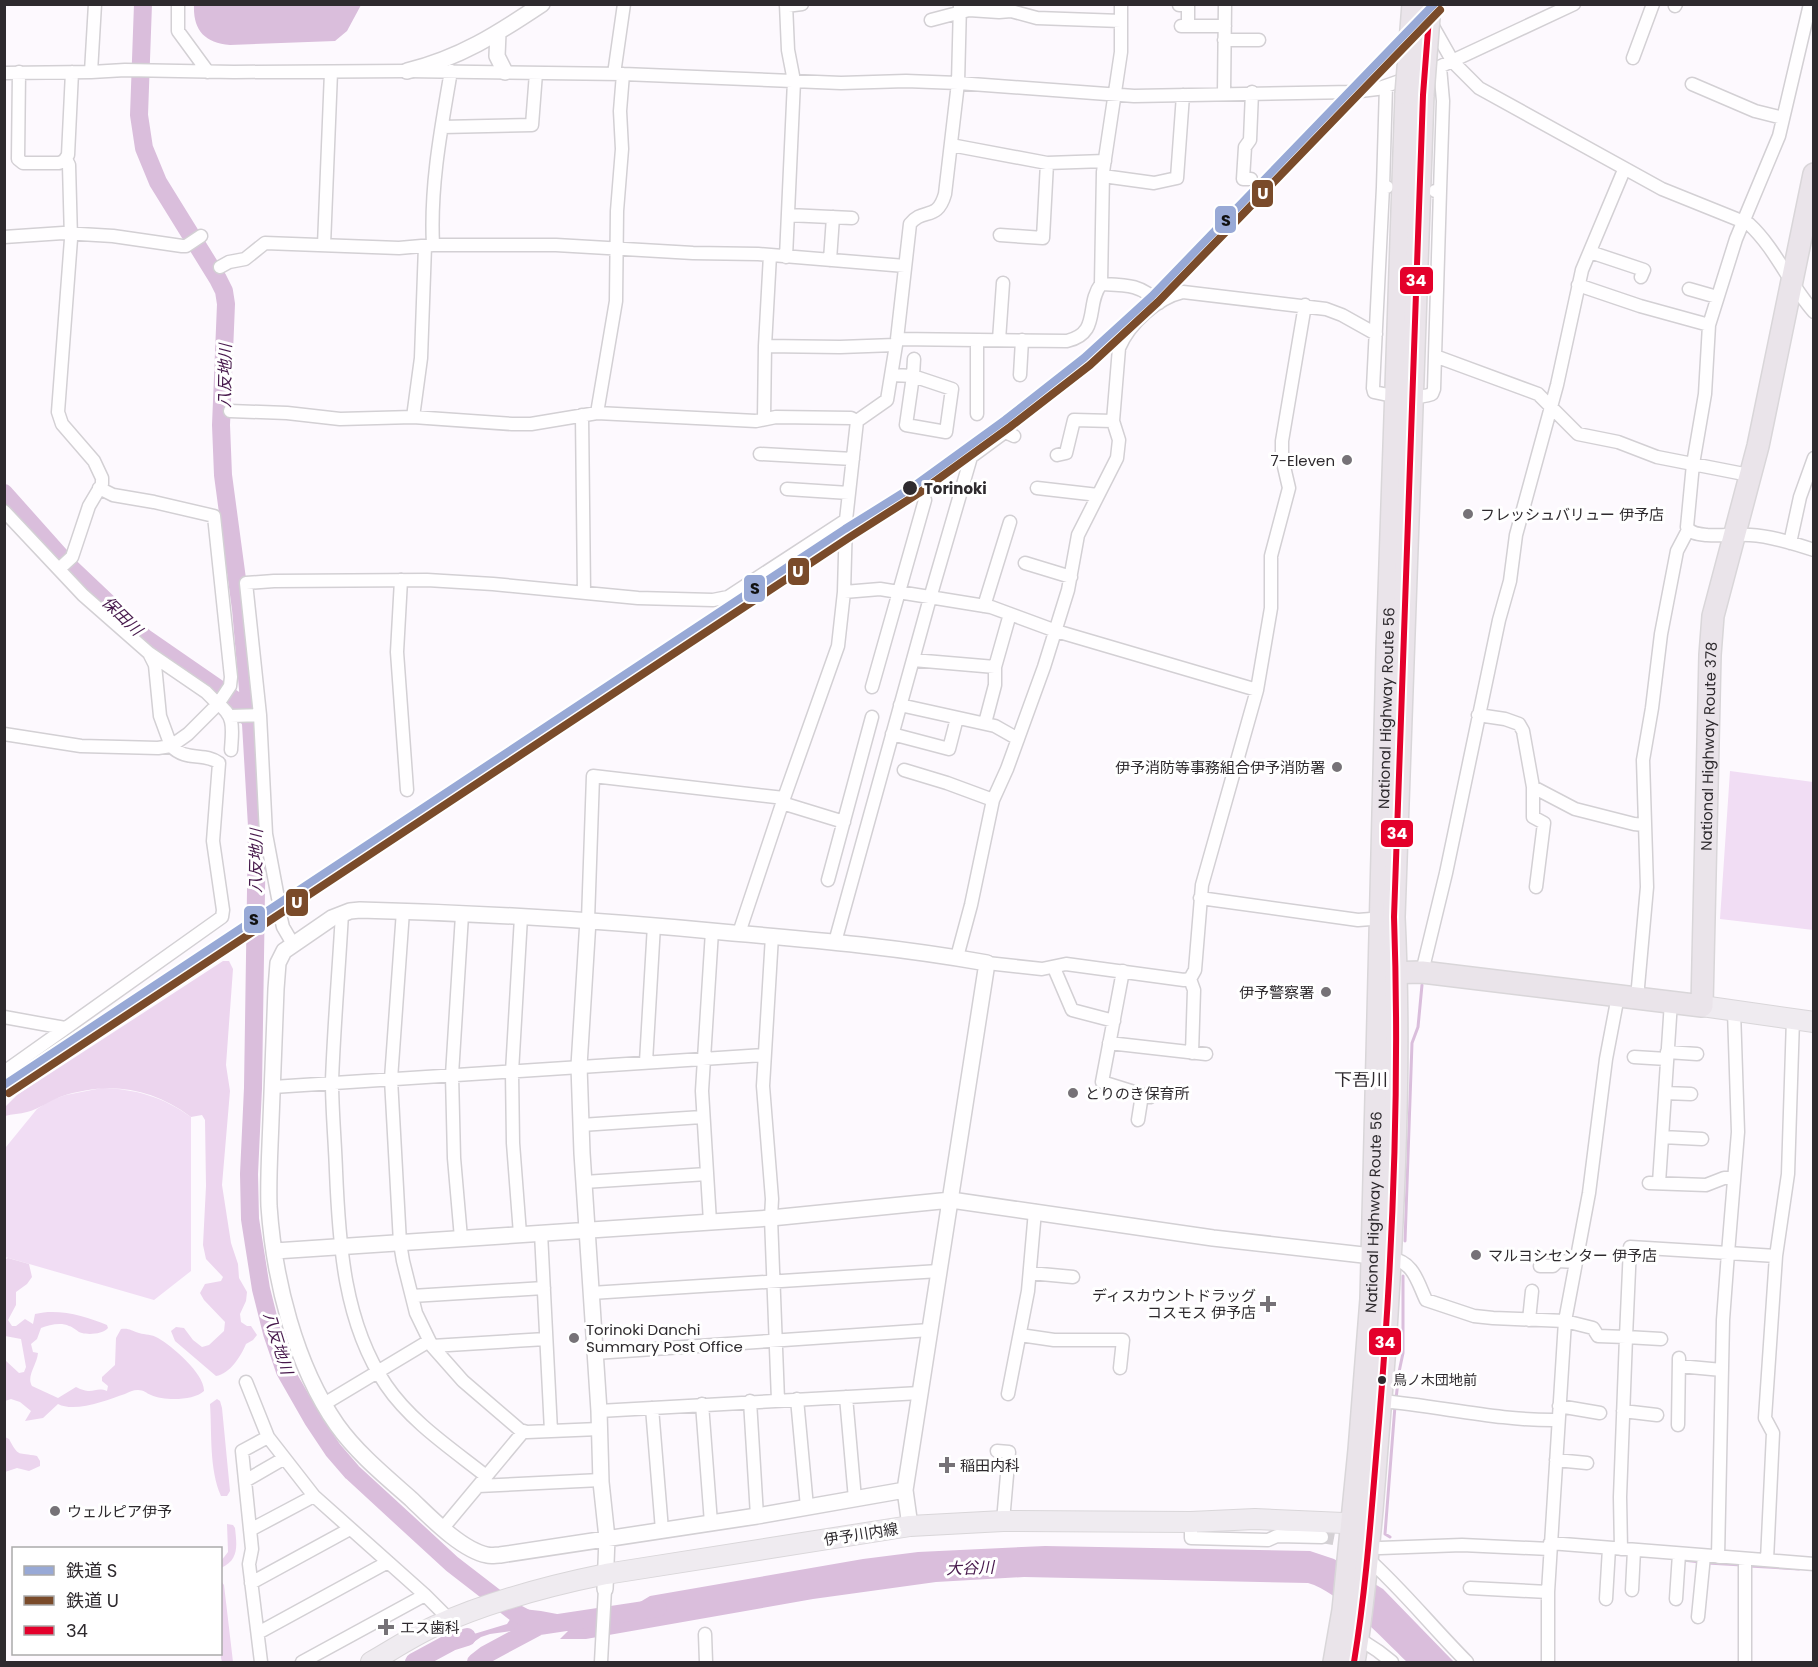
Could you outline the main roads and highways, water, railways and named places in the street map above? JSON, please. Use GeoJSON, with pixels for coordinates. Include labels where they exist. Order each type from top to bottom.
{"type":"FeatureCollection","features":[{"type":"Feature","properties":{"kind":"highway","name":"National Highway Route 56"},"geometry":{"type":"LineString","coordinates":[[1334,1662],[1343,1610],[1361,1546],[1381,1401],[1381,1257],[1397,1086],[1388,973],[1387,917],[1415,95],[1413,4]]}},
{"type":"Feature","properties":{"kind":"highway","name":"National Highway Route 56"},"geometry":{"type":"LineString","coordinates":[[1415,95],[1430,4]]}},
{"type":"Feature","properties":{"kind":"highway","name":"National Highway Route 378"},"geometry":{"type":"LineString","coordinates":[[1702,1006],[1713,616],[1758,446],[1811,202],[1814,174]]}},
{"type":"Feature","properties":{"kind":"highway"},"geometry":{"type":"LineString","coordinates":[[1388,973],[1422,972],[1702,1006]]}},
{"type":"Feature","properties":{"kind":"highway","name":"National Highway Route 56"},"geometry":{"type":"LineString","coordinates":[[1354,1662],[1359,1635],[1361,1546],[1359,1450],[1371,1299],[1381,1257]]}},
{"type":"Feature","properties":{"kind":"main road"},"geometry":{"type":"LineString","coordinates":[[1702,1006],[1814,1022]]}},
{"type":"Feature","properties":{"kind":"main road","name":"伊予川内線"},"geometry":{"type":"LineString","coordinates":[[371,1662],[423,1632],[450,1620],[482,1607],[534,1591],[605,1581],[910,1526],[1003,1521],[1191,1522],[1254,1519],[1361,1546]]}},
{"type":"Feature","properties":{"kind":"water"},"geometry":{"type":"Polygon","coordinates":[[[194,4],[361,5],[347,31],[335,41],[230,45],[213,41],[202,33],[194,14],[194,4]]]}},
{"type":"Feature","properties":{"kind":"water"},"geometry":{"type":"Polygon","coordinates":[[[1045,1546],[1310,1551],[1334,1559],[1383,1589],[1454,1662],[1407,1662],[1347,1606],[1334,1596],[1308,1583],[1024,1577],[936,1582],[813,1599],[586,1639],[560,1639],[568,1631],[566,1630],[526,1629],[490,1634],[471,1644],[470,1639],[446,1648],[444,1643],[507,1624],[511,1618],[504,1611],[514,1608],[573,1617],[619,1620],[629,1616],[640,1602],[650,1596],[863,1559],[918,1552],[1045,1546]]]}},
{"type":"Feature","properties":{"kind":"waterway","name":"八反地川"},"geometry":{"type":"LineString","coordinates":[[143,4],[139,115],[144,148],[158,182],[218,279],[224,291],[226,304],[221,425],[223,475],[241,609],[257,826],[253,1088],[249,1174],[250,1219],[261,1289],[272,1333],[285,1371],[333,1450],[352,1472],[452,1564],[514,1612],[531,1621]]}},
{"type":"Feature","properties":{"kind":"waterway","name":"保田川"},"geometry":{"type":"LineString","coordinates":[[4,493],[70,567],[145,638],[242,705],[249,719]]}},
{"type":"Feature","properties":{"kind":"waterway"},"geometry":{"type":"LineString","coordinates":[[1405,1241],[1412,1043],[1418,1027],[1422,985]]}},
{"type":"Feature","properties":{"kind":"waterway"},"geometry":{"type":"LineString","coordinates":[[1396,1399],[1403,1353],[1403,1276]]}},
{"type":"Feature","properties":{"kind":"waterway"},"geometry":{"type":"LineString","coordinates":[[1390,1537],[1385,1534],[1395,1406]]}},
{"type":"Feature","properties":{"kind":"waterway"},"geometry":{"type":"LineString","coordinates":[[1683,1560],[1700,1562]]}},
{"type":"Feature","properties":{"kind":"waterway"},"geometry":{"type":"LineString","coordinates":[[1707,1563],[1742,1565]]}},
{"type":"Feature","properties":{"kind":"waterway"},"geometry":{"type":"LineString","coordinates":[[1749,1566],[1799,1569]]}},
{"type":"Feature","properties":{"kind":"waterway","name":"大谷川"},"geometry":{"type":"LineString","coordinates":[[476,1662],[539,1626],[658,1608]]}},
{"type":"Feature","properties":{"kind":"waterway"},"geometry":{"type":"LineString","coordinates":[[414,1662],[451,1642],[467,1637]]}},
{"type":"Feature","properties":{"kind":"tunnel"},"geometry":{"type":"LineString","coordinates":[[1322,1537],[1354,1543]]}},
{"type":"Feature","properties":{"kind":"rail line","name":"S"},"geometry":{"type":"LineString","coordinates":[[4,1085],[845,529],[914,486],[1005,420],[1084,358],[1152,296],[1434,4]]}},
{"type":"Feature","properties":{"kind":"rail line","name":"U"},"geometry":{"type":"LineString","coordinates":[[9,1093],[919,493],[1010,427],[1090,365],[1158,302],[1440,10]]}},
{"type":"Feature","properties":{"kind":"place","name":"7-Eleven"},"geometry":{"type":"Point","coordinates":[1347,460]}},
{"type":"Feature","properties":{"kind":"place","name":"Torinoki"},"geometry":{"type":"Point","coordinates":[910,488]}},
{"type":"Feature","properties":{"kind":"place","name":"フレッシュバリュー 伊予店"},"geometry":{"type":"Point","coordinates":[1468,514]}},
{"type":"Feature","properties":{"kind":"place","name":"伊予消防等事務組合伊予消防署"},"geometry":{"type":"Point","coordinates":[1337,767]}},
{"type":"Feature","properties":{"kind":"place","name":"伊予警察署"},"geometry":{"type":"Point","coordinates":[1326,992]}},
{"type":"Feature","properties":{"kind":"place","name":"とりのき保育所"},"geometry":{"type":"Point","coordinates":[1073,1093]}},
{"type":"Feature","properties":{"kind":"place","name":"マルヨシセンター 伊予店"},"geometry":{"type":"Point","coordinates":[1476,1255]}},
{"type":"Feature","properties":{"kind":"place","name":"ディスカウントドラッグ コスモス 伊予店"},"geometry":{"type":"Point","coordinates":[1268,1304]}},
{"type":"Feature","properties":{"kind":"place","name":"Torinoki Danchi Summary Post Office"},"geometry":{"type":"Point","coordinates":[574,1338]}},
{"type":"Feature","properties":{"kind":"place","name":"鳥ノ木団地前"},"geometry":{"type":"Point","coordinates":[1382,1380]}},
{"type":"Feature","properties":{"kind":"place","name":"稲田内科"},"geometry":{"type":"Point","coordinates":[947,1465]}},
{"type":"Feature","properties":{"kind":"place","name":"ウェルピア伊予"},"geometry":{"type":"Point","coordinates":[55,1511]}},
{"type":"Feature","properties":{"kind":"place","name":"エス歯科"},"geometry":{"type":"Point","coordinates":[386,1627]}},
{"type":"Feature","properties":{"kind":"district","name":"下吾川"},"geometry":{"type":"Point","coordinates":[1361,1079]}}]}
